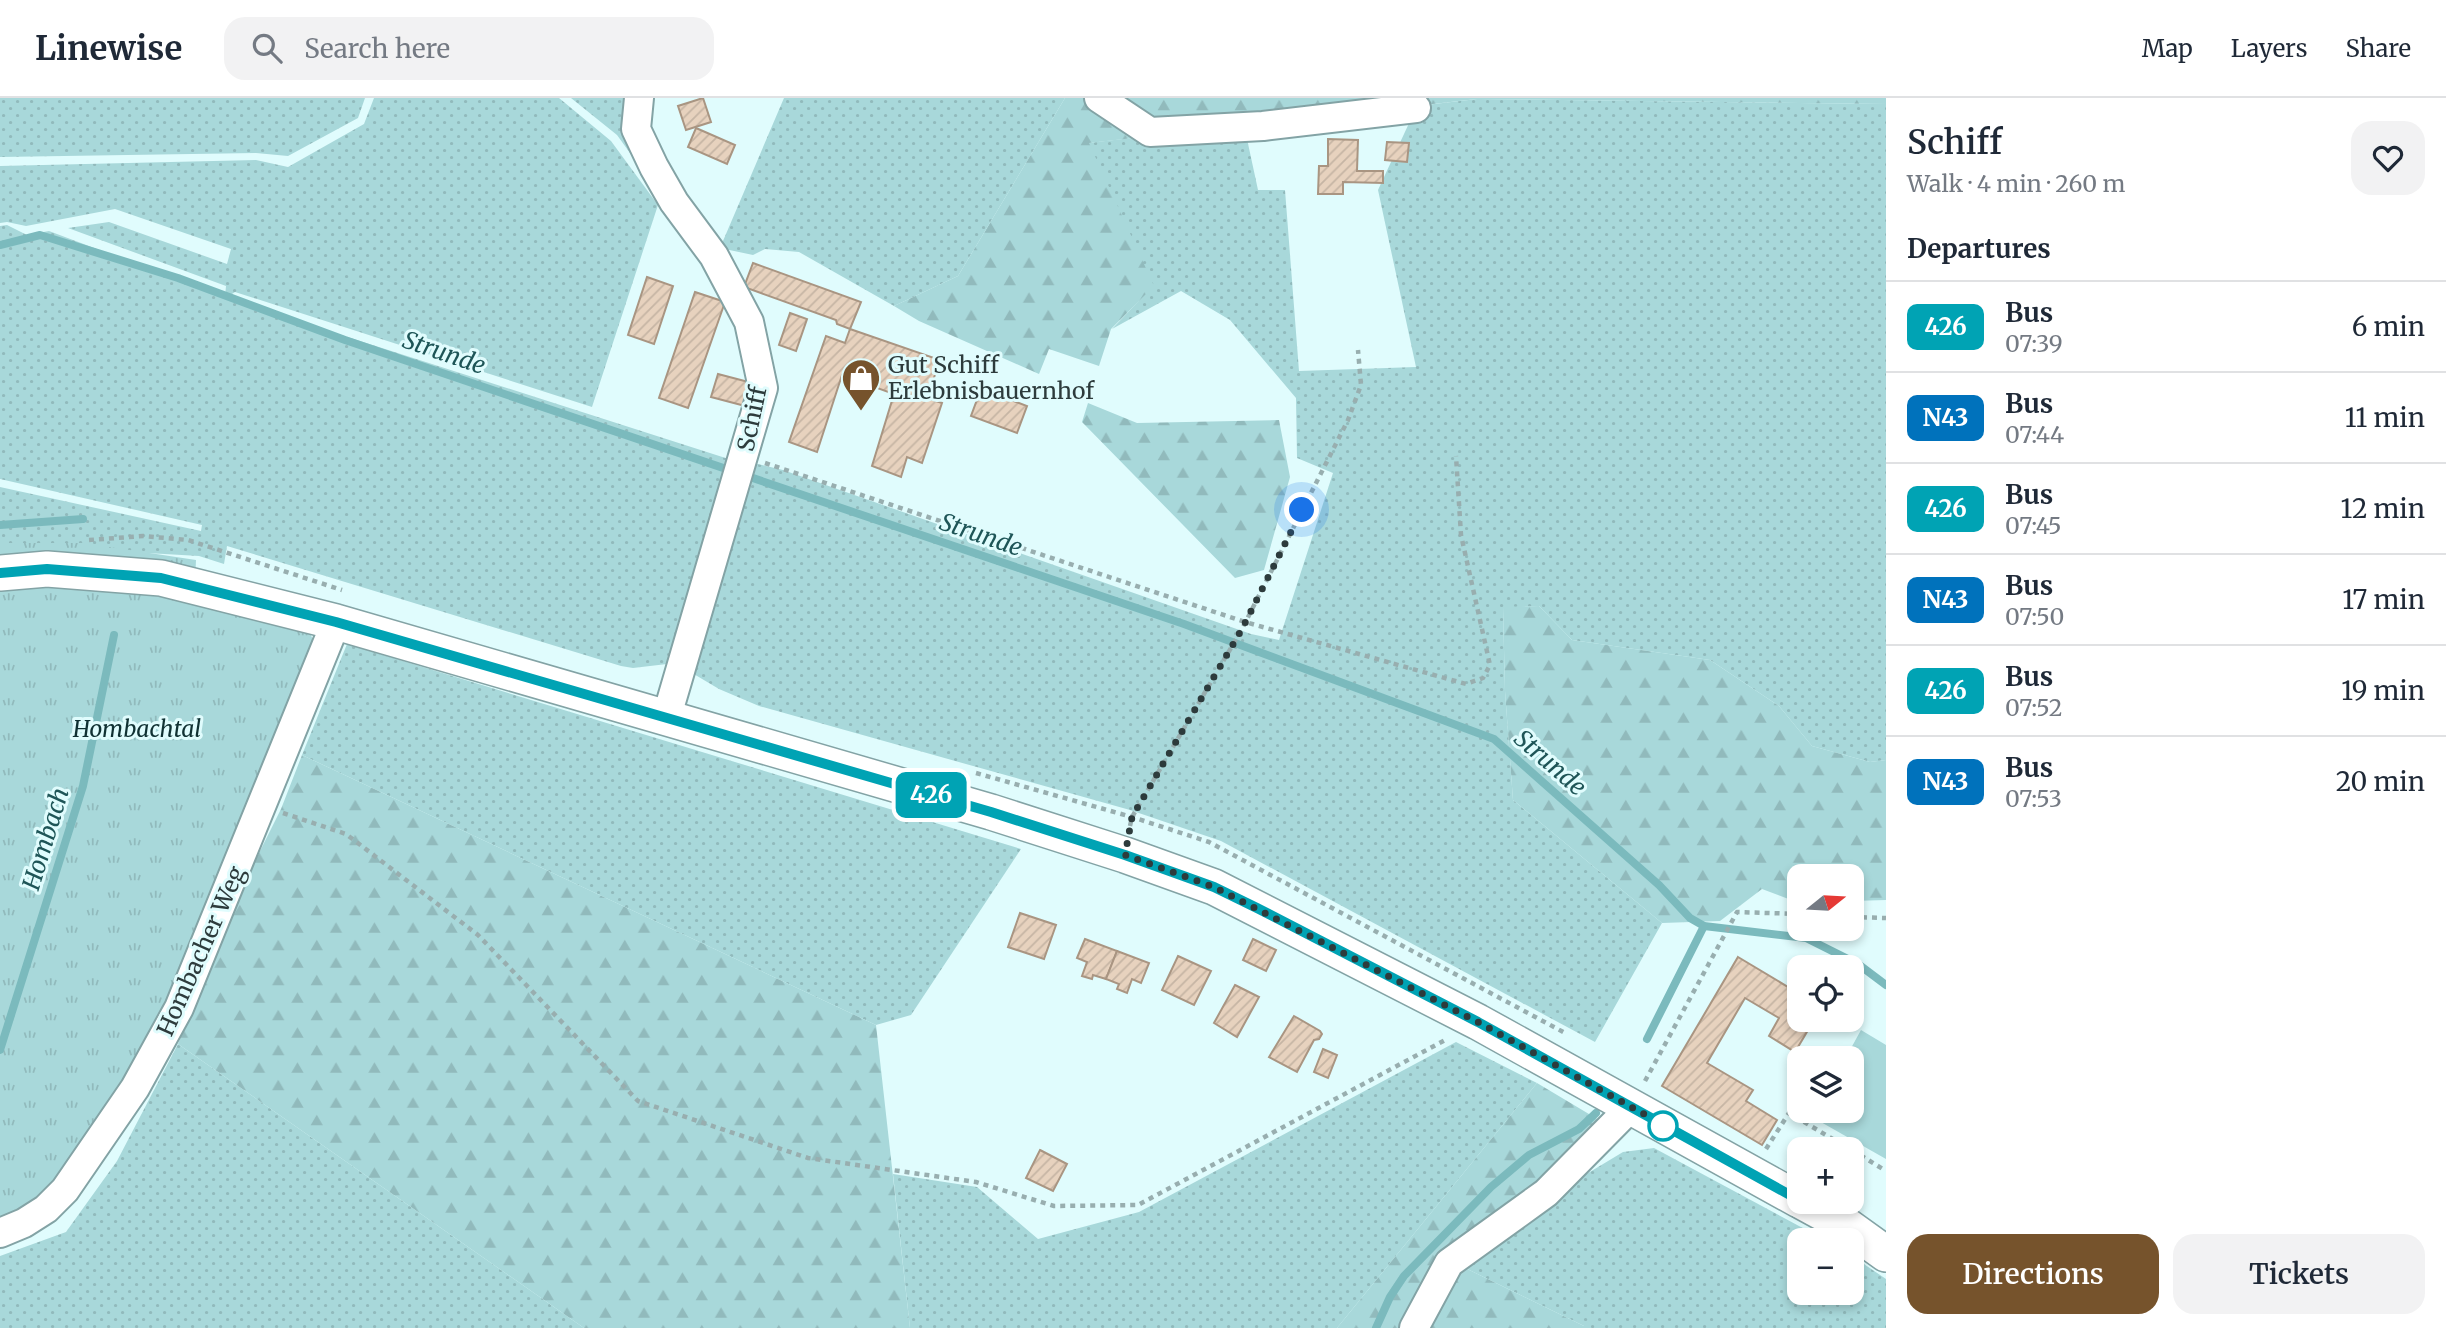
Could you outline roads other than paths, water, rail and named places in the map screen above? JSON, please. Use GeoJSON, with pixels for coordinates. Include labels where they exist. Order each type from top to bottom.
{"type":"FeatureCollection","features":[{"type":"Feature","properties":{"kind":"main road"},"geometry":{"type":"LineString","coordinates":[[0,573],[47,569],[161,578],[336,622],[991,812],[1125,855],[1214,887],[1478,1022],[1787,1193]]}},
{"type":"Feature","properties":{"kind":"main road"},"geometry":{"type":"LineString","coordinates":[[1825,1214],[1886,1254]]}},
{"type":"Feature","properties":{"kind":"street","name":"Schiff"},"geometry":{"type":"LineString","coordinates":[[639,98],[636,129],[653,167],[674,202],[714,256],[749,322],[763,388],[666,719]]}},
{"type":"Feature","properties":{"kind":"street"},"geometry":{"type":"LineString","coordinates":[[1099,98],[1150,132],[1263,126],[1416,108]]}},
{"type":"Feature","properties":{"kind":"street","name":"Hombacher Weg"},"geometry":{"type":"LineString","coordinates":[[0,1233],[24,1223],[46,1209],[65,1190],[135,1088],[179,1009],[336,622]]}},
{"type":"Feature","properties":{"kind":"street"},"geometry":{"type":"LineString","coordinates":[[1414,1328],[1449,1264],[1546,1193],[1630,1108]]}},
{"type":"Feature","properties":{"kind":"waterway","name":"Strunde"},"geometry":{"type":"LineString","coordinates":[[0,245],[40,235],[178,278],[345,340],[1184,624],[1494,739],[1659,885],[1690,918],[1704,926],[1806,938],[1858,964],[1886,985]]}},
{"type":"Feature","properties":{"kind":"waterway","name":"Hombach"},"geometry":{"type":"LineString","coordinates":[[0,525],[83,519]]}},
{"type":"Feature","properties":{"kind":"waterway","name":"Hombach"},"geometry":{"type":"LineString","coordinates":[[0,1050],[83,786],[114,635]]}},
{"type":"Feature","properties":{"kind":"waterway"},"geometry":{"type":"LineString","coordinates":[[1647,1039],[1704,926]]}},
{"type":"Feature","properties":{"kind":"waterway"},"geometry":{"type":"LineString","coordinates":[[1376,1328],[1390,1297],[1404,1276],[1491,1187],[1529,1155],[1579,1129],[1596,1113]]}},
{"type":"Feature","properties":{"kind":"place","name":"Gut Schiff Erlebnisbauernhof"},"geometry":{"type":"Point","coordinates":[861,412]}},
{"type":"Feature","properties":{"kind":"park label","name":"Hombachtal"},"geometry":{"type":"Point","coordinates":[137,729]}}]}
